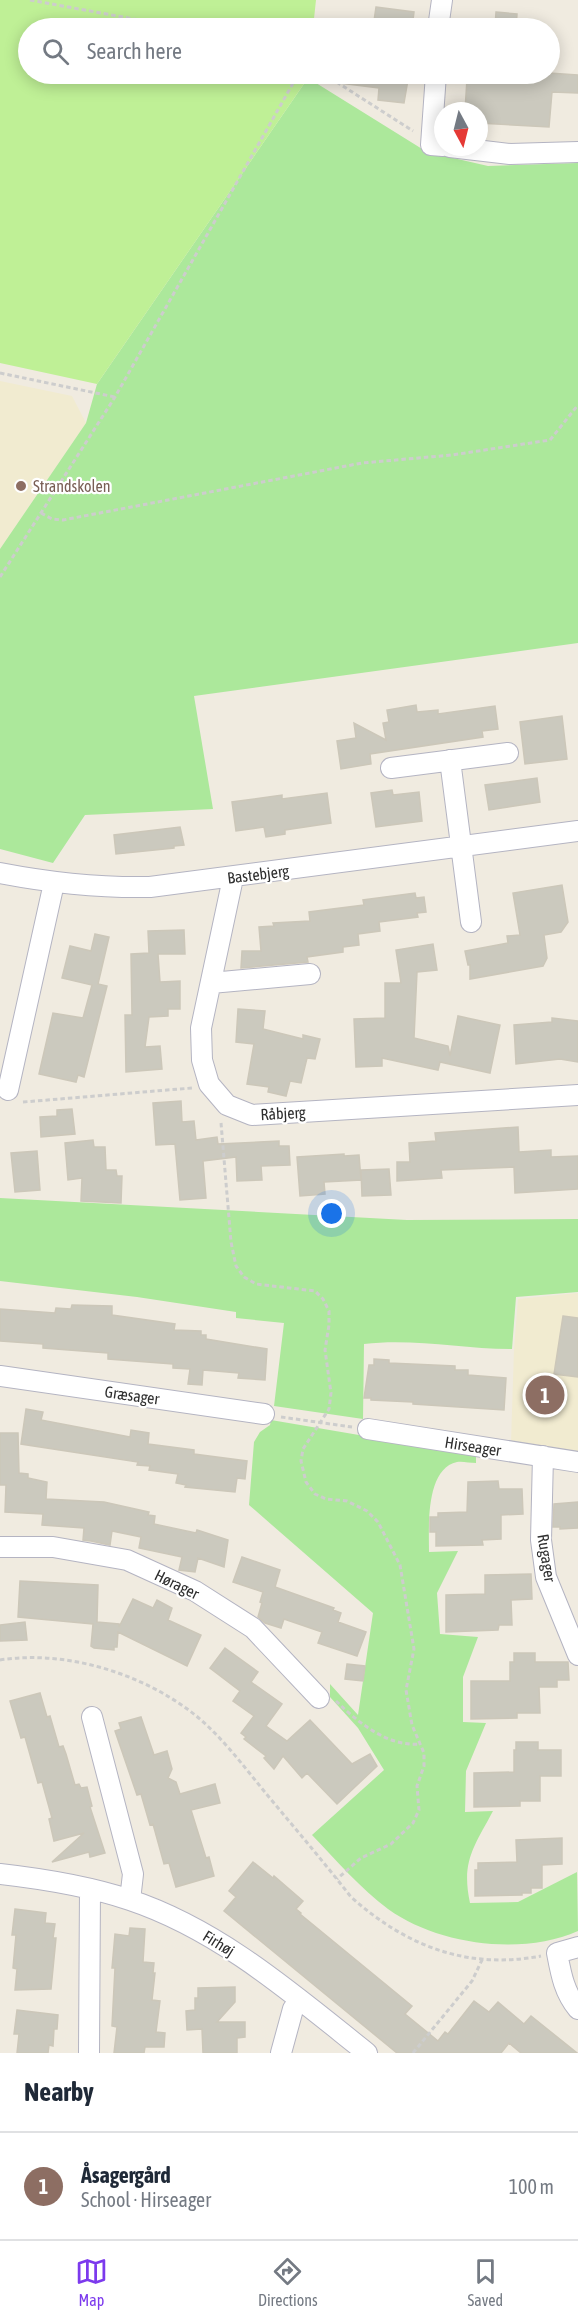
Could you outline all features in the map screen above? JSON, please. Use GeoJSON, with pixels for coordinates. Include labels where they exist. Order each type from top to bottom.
{"type":"FeatureCollection","features":[{"type":"Feature","properties":{"kind":"street"},"geometry":{"type":"LineString","coordinates":[[439,18],[442,0]]}},
{"type":"Feature","properties":{"kind":"street"},"geometry":{"type":"LineString","coordinates":[[437,84],[438,102]]}},
{"type":"Feature","properties":{"kind":"street"},"geometry":{"type":"LineString","coordinates":[[488,151],[510,154],[578,152]]}},
{"type":"Feature","properties":{"kind":"street"},"geometry":{"type":"LineString","coordinates":[[391,768],[508,753]]}},
{"type":"Feature","properties":{"kind":"street"},"geometry":{"type":"LineString","coordinates":[[450,760],[471,922]]}},
{"type":"Feature","properties":{"kind":"street","name":"Bastebjerg"},"geometry":{"type":"LineString","coordinates":[[0,873],[54,883],[102,888],[150,887],[233,878],[578,831]]}},
{"type":"Feature","properties":{"kind":"street"},"geometry":{"type":"LineString","coordinates":[[227,1105],[209,1084],[202,1060],[201,1028],[233,878]]}},
{"type":"Feature","properties":{"kind":"street"},"geometry":{"type":"LineString","coordinates":[[13,1096],[54,883]]}},
{"type":"Feature","properties":{"kind":"street"},"geometry":{"type":"LineString","coordinates":[[211,983],[310,974]]}},
{"type":"Feature","properties":{"kind":"street","name":"Råbjerg"},"geometry":{"type":"LineString","coordinates":[[227,1105],[252,1115],[578,1095]]}},
{"type":"Feature","properties":{"kind":"street","name":"Græsager"},"geometry":{"type":"LineString","coordinates":[[0,1376],[264,1414]]}},
{"type":"Feature","properties":{"kind":"street","name":"Hirseager"},"geometry":{"type":"LineString","coordinates":[[368,1430],[578,1462]]}},
{"type":"Feature","properties":{"kind":"street","name":"Rugager"},"geometry":{"type":"LineString","coordinates":[[543,1456],[542,1540],[546,1577],[578,1655]]}},
{"type":"Feature","properties":{"kind":"street","name":"Hørager"},"geometry":{"type":"LineString","coordinates":[[0,1547],[53,1547],[127,1560],[195,1591],[253,1628],[319,1698]]}},
{"type":"Feature","properties":{"kind":"street"},"geometry":{"type":"LineString","coordinates":[[92,1717],[134,1874],[130,1900]]}},
{"type":"Feature","properties":{"kind":"street","name":"Firhøj"},"geometry":{"type":"LineString","coordinates":[[0,1874],[48,1880],[90,1889],[130,1900],[182,1921],[227,1946],[367,2053]]}},
{"type":"Feature","properties":{"kind":"street"},"geometry":{"type":"LineString","coordinates":[[89,2053],[90,1889]]}},
{"type":"Feature","properties":{"kind":"street"},"geometry":{"type":"LineString","coordinates":[[578,1947],[557,1953],[568,1997],[578,2009]]}},
{"type":"Feature","properties":{"kind":"street"},"geometry":{"type":"LineString","coordinates":[[281,2053],[293,2009],[300,2000]]}},
{"type":"Feature","properties":{"kind":"path"},"geometry":{"type":"LineString","coordinates":[[30,0],[128,18]]}},
{"type":"Feature","properties":{"kind":"path"},"geometry":{"type":"LineString","coordinates":[[0,577],[115,397],[293,84]]}},
{"type":"Feature","properties":{"kind":"path"},"geometry":{"type":"LineString","coordinates":[[340,84],[434,142]]}},
{"type":"Feature","properties":{"kind":"path"},"geometry":{"type":"LineString","coordinates":[[0,373],[115,397]]}},
{"type":"Feature","properties":{"kind":"path"},"geometry":{"type":"LineString","coordinates":[[41,513],[52,519],[63,520],[362,464],[452,455],[550,440],[578,405]]}},
{"type":"Feature","properties":{"kind":"path"},"geometry":{"type":"LineString","coordinates":[[13,1096],[194,1088],[209,1084]]}},
{"type":"Feature","properties":{"kind":"path"},"geometry":{"type":"LineString","coordinates":[[227,1105],[221,1118],[222,1140],[231,1242],[236,1266],[244,1277],[256,1284],[315,1291],[323,1299],[329,1311],[325,1350],[331,1393],[329,1409],[303,1449],[301,1461],[306,1482],[315,1494],[347,1501],[367,1511],[378,1522],[400,1565],[414,1648],[406,1690],[412,1725],[424,1754],[424,1766],[417,1786],[419,1810],[413,1823],[391,1845],[361,1858],[338,1879]]}},
{"type":"Feature","properties":{"kind":"path"},"geometry":{"type":"LineString","coordinates":[[264,1414],[368,1430]]}},
{"type":"Feature","properties":{"kind":"path"},"geometry":{"type":"LineString","coordinates":[[0,1660],[47,1659],[85,1664],[130,1678],[156,1690],[189,1711],[218,1736],[351,1897],[374,1918],[407,1938],[444,1953],[482,1960],[520,1960],[557,1953]]}},
{"type":"Feature","properties":{"kind":"path"},"geometry":{"type":"LineString","coordinates":[[319,1698],[331,1697],[359,1723],[380,1735],[409,1745],[420,1744]]}},
{"type":"Feature","properties":{"kind":"path"},"geometry":{"type":"LineString","coordinates":[[413,2053],[472,1981],[482,1960]]}},
{"type":"Feature","properties":{"kind":"shaded area","name":"Strandskolen"},"geometry":{"type":"Polygon","coordinates":[[[0,381],[72,396],[86,423],[0,549],[0,381]]]}},
{"type":"Feature","properties":{"kind":"shaded area"},"geometry":{"type":"Polygon","coordinates":[[[578,1293],[578,1453],[511,1442],[518,1299],[578,1293]]]}},
{"type":"Feature","properties":{"kind":"green space"},"geometry":{"type":"Polygon","coordinates":[[[0,0],[316,0],[314,18],[18,18],[18,84],[304,84],[97,384],[0,363],[0,0]]]}},
{"type":"Feature","properties":{"kind":"green space"},"geometry":{"type":"Polygon","coordinates":[[[304,84],[318,84],[427,152],[434,154],[434,156],[444,156],[488,166],[578,163],[578,643],[194,696],[213,809],[85,815],[53,863],[0,849],[0,549],[86,423],[97,384],[304,84]]]}},
{"type":"Feature","properties":{"kind":"green space"},"geometry":{"type":"Polygon","coordinates":[[[0,1198],[407,1220],[578,1219],[578,1292],[516,1297],[512,1349],[401,1342],[364,1344],[363,1419],[274,1406],[284,1323],[236,1318],[236,1312],[137,1297],[0,1281],[0,1198]]]}},
{"type":"Feature","properties":{"kind":"green space"},"geometry":{"type":"Polygon","coordinates":[[[271,1420],[476,1455],[476,1463],[457,1462],[447,1467],[439,1476],[434,1487],[429,1515],[429,1552],[458,1551],[437,1593],[440,1634],[478,1637],[463,1677],[463,1722],[486,1723],[466,1771],[465,1812],[493,1811],[475,1845],[468,1865],[470,1903],[518,1902],[577,1872],[578,1931],[556,1939],[506,1945],[481,1943],[431,1931],[388,1909],[368,1893],[312,1835],[384,1770],[358,1728],[330,1697],[330,1684],[358,1715],[373,1613],[249,1505],[254,1442],[260,1432],[270,1425],[271,1420]]]}},
{"type":"Feature","properties":{"kind":"building"},"geometry":{"type":"Polygon","coordinates":[[[376,7],[414,12],[413,18],[374,18],[376,7]]]}},
{"type":"Feature","properties":{"kind":"building"},"geometry":{"type":"Polygon","coordinates":[[[496,12],[517,14],[517,18],[496,18],[496,12]]]}},
{"type":"Feature","properties":{"kind":"building"},"geometry":{"type":"Polygon","coordinates":[[[560,74],[578,75],[578,93],[552,92],[549,127],[488,124],[488,102],[466,102],[467,84],[560,84],[560,74]]]}},
{"type":"Feature","properties":{"kind":"building"},"geometry":{"type":"Polygon","coordinates":[[[348,84],[407,84],[404,103],[378,100],[379,88],[348,84]]]}},
{"type":"Feature","properties":{"kind":"building"},"geometry":{"type":"Polygon","coordinates":[[[416,705],[417,712],[438,710],[438,714],[495,706],[498,729],[482,731],[483,737],[370,754],[371,764],[341,769],[337,741],[356,738],[354,723],[386,740],[383,723],[389,722],[387,710],[416,705]]]}},
{"type":"Feature","properties":{"kind":"building"},"geometry":{"type":"Polygon","coordinates":[[[562,716],[567,759],[525,764],[520,722],[562,716]]]}},
{"type":"Feature","properties":{"kind":"building"},"geometry":{"type":"Polygon","coordinates":[[[537,778],[540,802],[489,810],[485,785],[537,778]]]}},
{"type":"Feature","properties":{"kind":"building"},"geometry":{"type":"Polygon","coordinates":[[[392,790],[393,795],[419,792],[422,821],[376,827],[371,793],[392,790]]]}},
{"type":"Feature","properties":{"kind":"building"},"geometry":{"type":"Polygon","coordinates":[[[327,793],[331,823],[285,830],[285,834],[266,837],[264,827],[236,831],[232,802],[282,795],[282,799],[327,793]]]}},
{"type":"Feature","properties":{"kind":"building"},"geometry":{"type":"Polygon","coordinates":[[[180,827],[184,845],[116,854],[114,835],[180,827]]]}},
{"type":"Feature","properties":{"kind":"building"},"geometry":{"type":"Polygon","coordinates":[[[562,885],[568,922],[561,932],[544,935],[547,958],[543,966],[470,979],[470,965],[468,965],[465,951],[508,943],[507,936],[520,935],[513,893],[562,885]]]}},
{"type":"Feature","properties":{"kind":"building"},"geometry":{"type":"Polygon","coordinates":[[[415,893],[416,898],[424,897],[426,912],[417,913],[418,917],[379,922],[380,931],[358,934],[359,945],[343,947],[343,952],[307,957],[308,962],[241,968],[242,951],[261,951],[259,927],[274,926],[273,923],[310,921],[309,912],[364,905],[363,900],[415,893]]]}},
{"type":"Feature","properties":{"kind":"building"},"geometry":{"type":"Polygon","coordinates":[[[184,930],[185,954],[158,954],[160,982],[180,981],[180,1009],[168,1009],[168,1016],[149,1017],[145,1047],[160,1046],[162,1069],[126,1072],[125,1015],[132,1015],[131,954],[149,953],[148,931],[184,930]]]}},
{"type":"Feature","properties":{"kind":"building"},"geometry":{"type":"Polygon","coordinates":[[[95,934],[109,937],[98,984],[107,986],[84,1077],[78,1075],[76,1082],[39,1074],[53,1013],[83,1018],[92,985],[62,978],[70,946],[91,951],[95,934]]]}},
{"type":"Feature","properties":{"kind":"building"},"geometry":{"type":"Polygon","coordinates":[[[433,944],[437,970],[417,972],[414,1038],[448,1046],[450,1056],[458,1016],[500,1025],[490,1073],[440,1062],[438,1070],[382,1058],[382,1066],[356,1067],[354,1019],[385,1018],[385,983],[401,983],[396,950],[433,944]]]}},
{"type":"Feature","properties":{"kind":"building"},"geometry":{"type":"Polygon","coordinates":[[[238,1009],[265,1011],[263,1029],[303,1039],[303,1035],[320,1039],[315,1059],[307,1058],[301,1083],[290,1081],[286,1096],[268,1092],[269,1087],[247,1084],[254,1044],[236,1042],[238,1009]]]}},
{"type":"Feature","properties":{"kind":"building"},"geometry":{"type":"Polygon","coordinates":[[[552,1018],[578,1021],[578,1062],[560,1059],[516,1064],[514,1025],[552,1022],[552,1018]]]}},
{"type":"Feature","properties":{"kind":"building"},"geometry":{"type":"Polygon","coordinates":[[[181,1101],[182,1122],[194,1121],[196,1140],[217,1137],[218,1144],[279,1141],[279,1146],[289,1146],[290,1165],[261,1166],[262,1180],[237,1181],[236,1157],[203,1161],[206,1198],[180,1200],[175,1144],[156,1145],[153,1103],[181,1101]]]}},
{"type":"Feature","properties":{"kind":"building"},"geometry":{"type":"Polygon","coordinates":[[[72,1109],[75,1134],[41,1137],[40,1117],[57,1116],[57,1110],[72,1109]]]}},
{"type":"Feature","properties":{"kind":"building"},"geometry":{"type":"Polygon","coordinates":[[[518,1127],[519,1152],[551,1150],[551,1157],[578,1156],[578,1189],[515,1193],[514,1167],[441,1170],[442,1178],[397,1181],[397,1162],[410,1162],[409,1143],[436,1141],[435,1133],[518,1127]]]}},
{"type":"Feature","properties":{"kind":"building"},"geometry":{"type":"Polygon","coordinates":[[[93,1140],[94,1147],[105,1147],[106,1170],[116,1170],[117,1176],[122,1176],[121,1203],[81,1201],[82,1178],[68,1180],[65,1143],[93,1140]]]}},
{"type":"Feature","properties":{"kind":"building"},"geometry":{"type":"Polygon","coordinates":[[[37,1151],[40,1190],[15,1192],[11,1153],[37,1151]]]}},
{"type":"Feature","properties":{"kind":"building"},"geometry":{"type":"Polygon","coordinates":[[[344,1154],[344,1156],[359,1155],[361,1180],[324,1182],[325,1194],[300,1196],[297,1157],[344,1154]]]}},
{"type":"Feature","properties":{"kind":"building"},"geometry":{"type":"Polygon","coordinates":[[[389,1169],[391,1195],[362,1196],[361,1170],[389,1169]]]}},
{"type":"Feature","properties":{"kind":"building"},"geometry":{"type":"Polygon","coordinates":[[[72,1305],[112,1306],[112,1315],[175,1324],[174,1330],[201,1331],[201,1335],[206,1335],[206,1339],[267,1349],[265,1380],[238,1378],[239,1373],[203,1370],[202,1385],[188,1384],[190,1369],[173,1368],[173,1364],[108,1359],[108,1353],[43,1348],[43,1344],[0,1341],[0,1309],[55,1313],[56,1308],[71,1309],[72,1305]]]}},
{"type":"Feature","properties":{"kind":"building"},"geometry":{"type":"Polygon","coordinates":[[[563,1316],[578,1318],[578,1377],[554,1374],[563,1316]]]}},
{"type":"Feature","properties":{"kind":"building"},"geometry":{"type":"Polygon","coordinates":[[[374,1359],[389,1360],[389,1363],[455,1366],[455,1370],[468,1370],[468,1375],[506,1378],[504,1410],[364,1398],[369,1365],[374,1365],[374,1359]]]}},
{"type":"Feature","properties":{"kind":"building"},"geometry":{"type":"Polygon","coordinates":[[[26,1409],[43,1412],[41,1420],[130,1437],[131,1430],[149,1433],[148,1444],[194,1450],[194,1454],[247,1461],[245,1479],[237,1478],[235,1492],[185,1487],[186,1485],[176,1483],[178,1474],[149,1470],[150,1466],[137,1465],[138,1462],[21,1444],[26,1409]]]}},
{"type":"Feature","properties":{"kind":"building"},"geometry":{"type":"Polygon","coordinates":[[[0,1433],[18,1433],[19,1473],[28,1474],[28,1478],[47,1482],[46,1499],[104,1502],[149,1512],[148,1515],[155,1516],[154,1524],[196,1533],[197,1530],[228,1540],[224,1567],[198,1558],[195,1572],[179,1570],[182,1557],[139,1548],[141,1537],[112,1531],[110,1545],[83,1540],[84,1528],[42,1525],[43,1514],[5,1512],[6,1485],[0,1485],[0,1433]]]}},
{"type":"Feature","properties":{"kind":"building"},"geometry":{"type":"Polygon","coordinates":[[[498,1481],[499,1489],[522,1489],[523,1514],[501,1515],[501,1539],[482,1540],[483,1545],[436,1546],[436,1532],[430,1532],[430,1517],[438,1517],[438,1513],[467,1512],[468,1482],[498,1481]]]}},
{"type":"Feature","properties":{"kind":"building"},"geometry":{"type":"Polygon","coordinates":[[[578,1502],[578,1528],[553,1527],[554,1504],[578,1502]]]}},
{"type":"Feature","properties":{"kind":"building"},"geometry":{"type":"Polygon","coordinates":[[[242,1557],[280,1570],[275,1587],[334,1608],[333,1610],[341,1613],[338,1622],[366,1632],[357,1656],[318,1643],[322,1632],[284,1619],[281,1628],[265,1623],[258,1617],[263,1592],[233,1582],[242,1557]]]}},
{"type":"Feature","properties":{"kind":"building"},"geometry":{"type":"Polygon","coordinates":[[[531,1574],[532,1599],[511,1600],[512,1625],[499,1625],[498,1630],[446,1632],[446,1595],[485,1594],[485,1575],[531,1574]]]}},
{"type":"Feature","properties":{"kind":"building"},"geometry":{"type":"Polygon","coordinates":[[[20,1581],[98,1585],[97,1622],[119,1624],[119,1627],[133,1599],[153,1608],[157,1600],[172,1608],[168,1620],[201,1635],[187,1666],[118,1632],[117,1647],[114,1647],[114,1650],[94,1648],[91,1646],[93,1624],[18,1617],[20,1581]]]}},
{"type":"Feature","properties":{"kind":"building"},"geometry":{"type":"Polygon","coordinates":[[[25,1622],[27,1640],[0,1641],[0,1625],[25,1622]]]}},
{"type":"Feature","properties":{"kind":"building"},"geometry":{"type":"Polygon","coordinates":[[[225,1648],[258,1672],[251,1682],[282,1704],[266,1726],[287,1741],[310,1720],[352,1764],[370,1754],[377,1766],[337,1804],[307,1773],[302,1778],[283,1756],[274,1769],[264,1758],[266,1756],[244,1739],[246,1737],[241,1733],[254,1716],[233,1701],[240,1691],[210,1668],[225,1648]]]}},
{"type":"Feature","properties":{"kind":"building"},"geometry":{"type":"Polygon","coordinates":[[[514,1653],[535,1653],[535,1662],[568,1662],[569,1680],[557,1680],[557,1687],[539,1687],[540,1713],[517,1713],[517,1718],[471,1719],[471,1681],[510,1681],[510,1662],[514,1662],[514,1653]]]}},
{"type":"Feature","properties":{"kind":"building"},"geometry":{"type":"Polygon","coordinates":[[[347,1664],[365,1666],[363,1681],[345,1679],[347,1664]]]}},
{"type":"Feature","properties":{"kind":"building"},"geometry":{"type":"Polygon","coordinates":[[[40,1693],[59,1747],[63,1746],[75,1785],[79,1784],[81,1788],[87,1787],[92,1806],[90,1807],[105,1853],[90,1857],[89,1852],[52,1862],[84,1833],[54,1841],[49,1819],[52,1818],[42,1782],[38,1783],[25,1737],[21,1738],[10,1701],[40,1693]]]}},
{"type":"Feature","properties":{"kind":"building"},"geometry":{"type":"Polygon","coordinates":[[[141,1717],[154,1755],[167,1751],[172,1769],[168,1778],[176,1782],[180,1794],[215,1784],[220,1803],[191,1810],[214,1876],[176,1887],[169,1863],[164,1864],[153,1824],[150,1825],[141,1794],[137,1795],[115,1731],[121,1729],[119,1723],[141,1717]]]}},
{"type":"Feature","properties":{"kind":"building"},"geometry":{"type":"Polygon","coordinates":[[[516,1742],[538,1742],[538,1750],[561,1750],[561,1776],[540,1776],[540,1801],[520,1801],[520,1806],[474,1807],[474,1773],[514,1772],[516,1742]]]}},
{"type":"Feature","properties":{"kind":"building"},"geometry":{"type":"Polygon","coordinates":[[[562,1838],[562,1864],[542,1865],[542,1888],[531,1888],[531,1893],[522,1893],[522,1895],[475,1896],[475,1870],[478,1870],[478,1863],[517,1862],[516,1840],[562,1838]]]}},
{"type":"Feature","properties":{"kind":"building"},"geometry":{"type":"Polygon","coordinates":[[[253,1862],[273,1878],[274,1876],[303,1901],[296,1909],[300,1914],[412,2006],[405,2014],[438,2041],[445,2032],[448,2034],[474,2001],[489,2012],[498,2002],[524,2024],[531,2016],[577,2053],[521,2053],[509,2043],[501,2053],[397,2053],[224,1911],[236,1897],[229,1891],[253,1862]]]}},
{"type":"Feature","properties":{"kind":"building"},"geometry":{"type":"Polygon","coordinates":[[[15,1909],[46,1913],[45,1923],[55,1924],[53,1938],[56,1938],[51,1989],[15,1990],[17,1969],[13,1968],[16,1935],[12,1935],[15,1909]]]}},
{"type":"Feature","properties":{"kind":"building"},"geometry":{"type":"Polygon","coordinates":[[[130,1928],[145,1929],[143,1962],[154,1963],[152,2000],[160,2001],[156,2032],[165,2033],[164,2047],[145,2047],[144,2053],[114,2053],[117,2027],[112,2026],[115,1968],[112,1968],[115,1934],[129,1936],[130,1928]]]}},
{"type":"Feature","properties":{"kind":"building"},"geometry":{"type":"Polygon","coordinates":[[[235,1987],[235,2002],[217,2022],[245,2022],[245,2037],[237,2038],[237,2053],[203,2053],[202,2029],[187,2030],[186,2011],[195,2010],[198,1988],[235,1987]]]}},
{"type":"Feature","properties":{"kind":"building"},"geometry":{"type":"Polygon","coordinates":[[[17,2010],[58,2015],[53,2046],[49,2045],[48,2053],[17,2053],[19,2034],[14,2034],[17,2010]]]}},
{"type":"Feature","properties":{"kind":"place","name":"Strandskolen"},"geometry":{"type":"Point","coordinates":[21,486]}},
{"type":"Feature","properties":{"kind":"place","name":"Åsagergård"},"geometry":{"type":"Point","coordinates":[545,1395]}}]}
